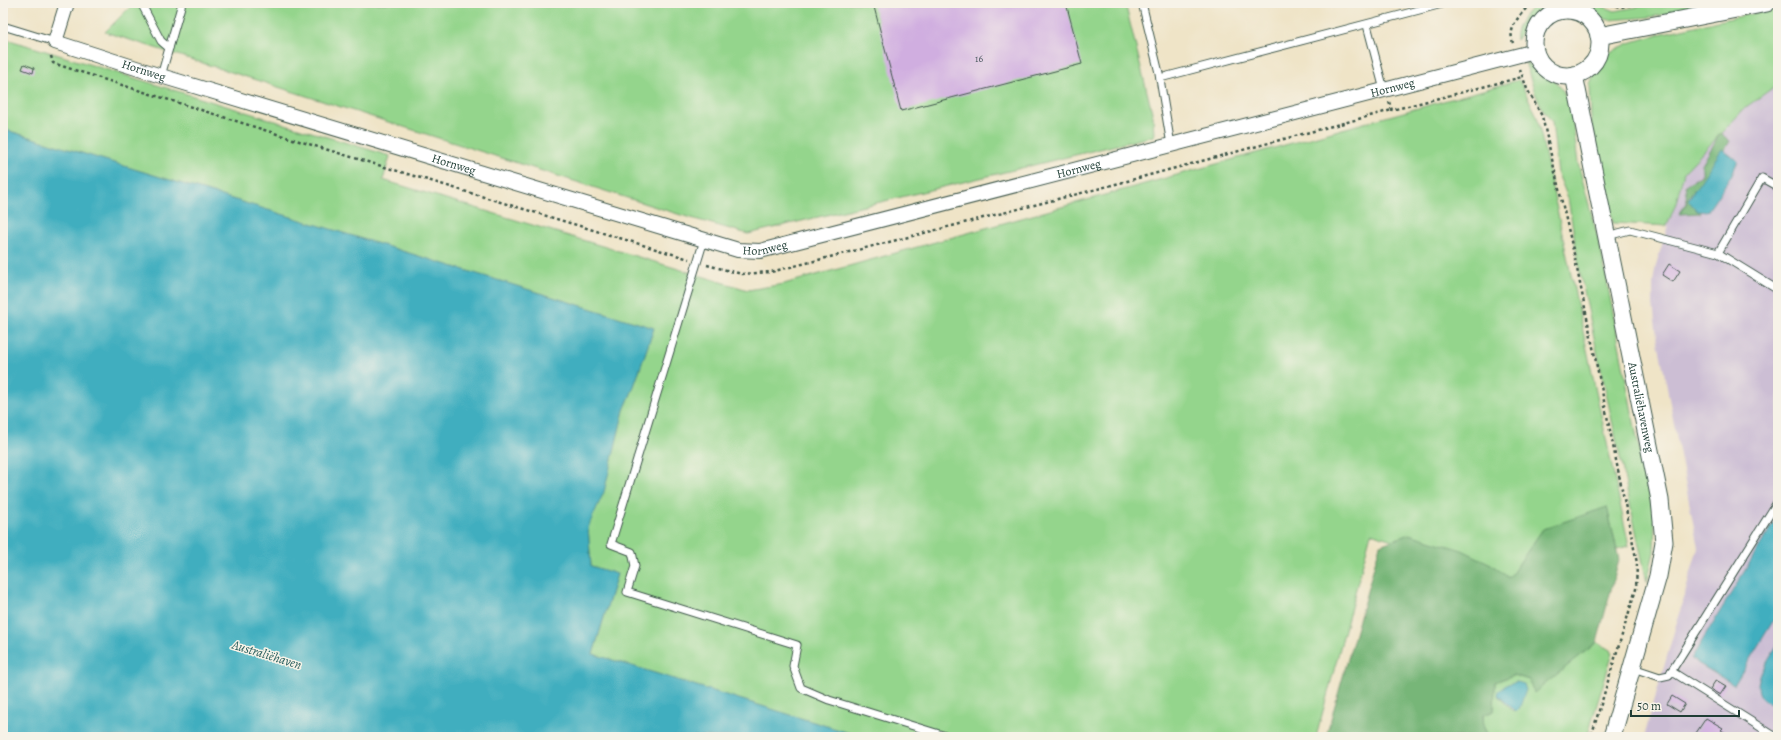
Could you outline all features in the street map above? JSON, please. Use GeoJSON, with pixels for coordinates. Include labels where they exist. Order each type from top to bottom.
{"type":"FeatureCollection","features":[{"type":"Feature","properties":{"kind":"street"},"geometry":{"type":"LineString","coordinates":[[55,42],[67,3]]}},
{"type":"Feature","properties":{"kind":"street"},"geometry":{"type":"LineString","coordinates":[[1599,36],[1767,3]]}},
{"type":"Feature","properties":{"kind":"street"},"geometry":{"type":"LineString","coordinates":[[1559,7],[1580,13],[1592,22],[1599,36],[1597,56],[1591,65],[1583,72],[1574,75],[1564,76],[1554,74],[1545,68],[1538,60],[1535,51],[1534,40],[1536,30],[1542,21],[1559,7]]}},
{"type":"Feature","properties":{"kind":"street","name":"Hornweg"},"geometry":{"type":"LineString","coordinates":[[55,42],[161,76],[704,240],[738,250],[760,251],[1535,51]]}},
{"type":"Feature","properties":{"kind":"street","name":"Australiëhavenweg"},"geometry":{"type":"LineString","coordinates":[[1574,75],[1660,500],[1664,542],[1658,576],[1633,668],[1612,737]]}},
{"type":"Feature","properties":{"kind":"lane"},"geometry":{"type":"LineString","coordinates":[[141,3],[161,41],[169,48]]}},
{"type":"Feature","properties":{"kind":"lane"},"geometry":{"type":"LineString","coordinates":[[161,76],[182,3]]}},
{"type":"Feature","properties":{"kind":"lane"},"geometry":{"type":"LineString","coordinates":[[1142,3],[1160,78],[1171,145]]}},
{"type":"Feature","properties":{"kind":"lane"},"geometry":{"type":"LineString","coordinates":[[1160,78],[1367,25],[1446,3]]}},
{"type":"Feature","properties":{"kind":"lane"},"geometry":{"type":"LineString","coordinates":[[1367,25],[1384,90]]}},
{"type":"Feature","properties":{"kind":"lane","name":"Hornweg"},"geometry":{"type":"LineString","coordinates":[[3,26],[55,42]]}},
{"type":"Feature","properties":{"kind":"lane"},"geometry":{"type":"LineString","coordinates":[[1718,252],[1762,178],[1778,187]]}},
{"type":"Feature","properties":{"kind":"lane"},"geometry":{"type":"LineString","coordinates":[[1606,236],[1630,230],[1718,252],[1778,290]]}},
{"type":"Feature","properties":{"kind":"lane"},"geometry":{"type":"LineString","coordinates":[[704,240],[611,544],[632,552],[635,566],[627,592],[797,645],[794,666],[801,688],[829,700],[949,737]]}},
{"type":"Feature","properties":{"kind":"lane"},"geometry":{"type":"LineString","coordinates":[[1633,668],[1660,677],[1669,675],[1778,501]]}},
{"type":"Feature","properties":{"kind":"lane"},"geometry":{"type":"LineString","coordinates":[[1671,672],[1763,734],[1776,737]]}},
{"type":"Feature","properties":{"kind":"path"},"geometry":{"type":"LineString","coordinates":[[1531,3],[1513,26],[1511,38],[1522,77],[1542,116],[1574,254],[1637,563],[1636,589],[1591,737]]}},
{"type":"Feature","properties":{"kind":"path"},"geometry":{"type":"LineString","coordinates":[[1604,3],[1620,7],[1646,3]]}},
{"type":"Feature","properties":{"kind":"path"},"geometry":{"type":"LineString","coordinates":[[55,42],[51,56],[52,61],[65,67],[315,146],[697,262],[742,274],[771,272],[1101,188],[1392,110],[1522,77]]}},
{"type":"Feature","properties":{"kind":"path"},"geometry":{"type":"LineString","coordinates":[[1384,90],[1392,110]]}},
{"type":"Feature","properties":{"kind":"shaded area"},"geometry":{"type":"Polygon","coordinates":[[[1778,84],[1778,737],[1644,737],[1698,548],[1657,336],[1653,305],[1653,282],[1656,265],[1684,172],[1746,107],[1778,84]]]}},
{"type":"Feature","properties":{"kind":"green space"},"geometry":{"type":"Polygon","coordinates":[[[134,3],[1125,3],[1153,116],[1154,136],[748,234],[684,216],[105,32],[134,3]]]}},
{"type":"Feature","properties":{"kind":"green space"},"geometry":{"type":"Polygon","coordinates":[[[1536,3],[1544,3],[1542,8],[1516,40],[1519,24],[1536,3]]]}},
{"type":"Feature","properties":{"kind":"green space"},"geometry":{"type":"Polygon","coordinates":[[[1580,3],[1595,3],[1615,11],[1658,3],[1723,3],[1651,17],[1609,20],[1598,17],[1580,3]]]}},
{"type":"Feature","properties":{"kind":"green space"},"geometry":{"type":"Polygon","coordinates":[[[1778,8],[1778,84],[1746,107],[1684,172],[1676,203],[1667,226],[1613,223],[1591,120],[1590,84],[1594,74],[1600,67],[1607,54],[1629,43],[1659,34],[1778,8]]]}},
{"type":"Feature","properties":{"kind":"green space"},"geometry":{"type":"Polygon","coordinates":[[[3,38],[390,156],[383,180],[748,290],[784,284],[1519,80],[1537,116],[1629,546],[1617,549],[1607,508],[1543,529],[1509,578],[1371,533],[1316,737],[862,737],[593,654],[617,574],[591,566],[588,527],[611,463],[624,410],[633,389],[654,328],[3,129],[3,38]]]}},
{"type":"Feature","properties":{"kind":"green space"},"geometry":{"type":"Polygon","coordinates":[[[1525,62],[1554,80],[1562,89],[1571,108],[1578,163],[1601,250],[1637,438],[1655,518],[1654,552],[1647,582],[1580,273],[1568,198],[1558,174],[1552,122],[1543,110],[1535,93],[1525,62]]]}},
{"type":"Feature","properties":{"kind":"green space"},"geometry":{"type":"Polygon","coordinates":[[[1720,133],[1730,141],[1711,171],[1688,197],[1701,213],[1679,214],[1687,203],[1685,185],[1702,175],[1702,165],[1720,133]]]}},
{"type":"Feature","properties":{"kind":"green space"},"geometry":{"type":"Polygon","coordinates":[[[1607,507],[1619,560],[1597,642],[1534,693],[1529,680],[1513,675],[1495,682],[1494,711],[1483,715],[1484,728],[1489,737],[1326,737],[1380,545],[1409,534],[1462,550],[1491,564],[1509,578],[1543,529],[1607,507]]]}},
{"type":"Feature","properties":{"kind":"green space"},"geometry":{"type":"Polygon","coordinates":[[[1597,642],[1613,652],[1587,737],[1489,737],[1484,728],[1483,715],[1494,711],[1495,682],[1513,675],[1529,680],[1534,692],[1597,642]],[[1518,682],[1508,684],[1498,696],[1513,711],[1518,682]]]}},
{"type":"Feature","properties":{"kind":"water","name":"Australiëhaven"},"geometry":{"type":"Polygon","coordinates":[[[3,129],[654,328],[633,389],[624,410],[604,492],[588,527],[591,566],[617,574],[593,654],[862,737],[3,737],[3,129]]]}},
{"type":"Feature","properties":{"kind":"water"},"geometry":{"type":"Polygon","coordinates":[[[1722,149],[1738,161],[1731,176],[1707,212],[1697,211],[1688,200],[1722,149]]]}},
{"type":"Feature","properties":{"kind":"water"},"geometry":{"type":"Polygon","coordinates":[[[1778,516],[1778,613],[1734,685],[1691,659],[1778,516]]]}},
{"type":"Feature","properties":{"kind":"water"},"geometry":{"type":"Polygon","coordinates":[[[1778,644],[1778,706],[1767,702],[1760,695],[1758,687],[1759,679],[1763,670],[1778,644]]]}},
{"type":"Feature","properties":{"kind":"water"},"geometry":{"type":"Polygon","coordinates":[[[1517,682],[1524,684],[1526,690],[1519,709],[1516,712],[1498,695],[1499,690],[1508,684],[1517,682]]]}},
{"type":"Feature","properties":{"kind":"building"},"geometry":{"type":"Polygon","coordinates":[[[873,3],[1066,3],[1082,64],[901,111],[873,3]]]}},
{"type":"Feature","properties":{"kind":"building"},"geometry":{"type":"Polygon","coordinates":[[[24,64],[34,68],[33,73],[22,69],[24,64]]]}},
{"type":"Feature","properties":{"kind":"building"},"geometry":{"type":"Polygon","coordinates":[[[1669,264],[1680,271],[1673,282],[1662,275],[1669,264]]]}},
{"type":"Feature","properties":{"kind":"building"},"geometry":{"type":"Polygon","coordinates":[[[1716,680],[1726,686],[1720,695],[1710,689],[1716,680]]]}},
{"type":"Feature","properties":{"kind":"building"},"geometry":{"type":"Polygon","coordinates":[[[1672,696],[1685,704],[1680,712],[1667,704],[1672,696]]]}},
{"type":"Feature","properties":{"kind":"building"},"geometry":{"type":"Polygon","coordinates":[[[1706,718],[1723,728],[1721,730],[1732,737],[1702,737],[1696,733],[1706,718]]]}}]}
